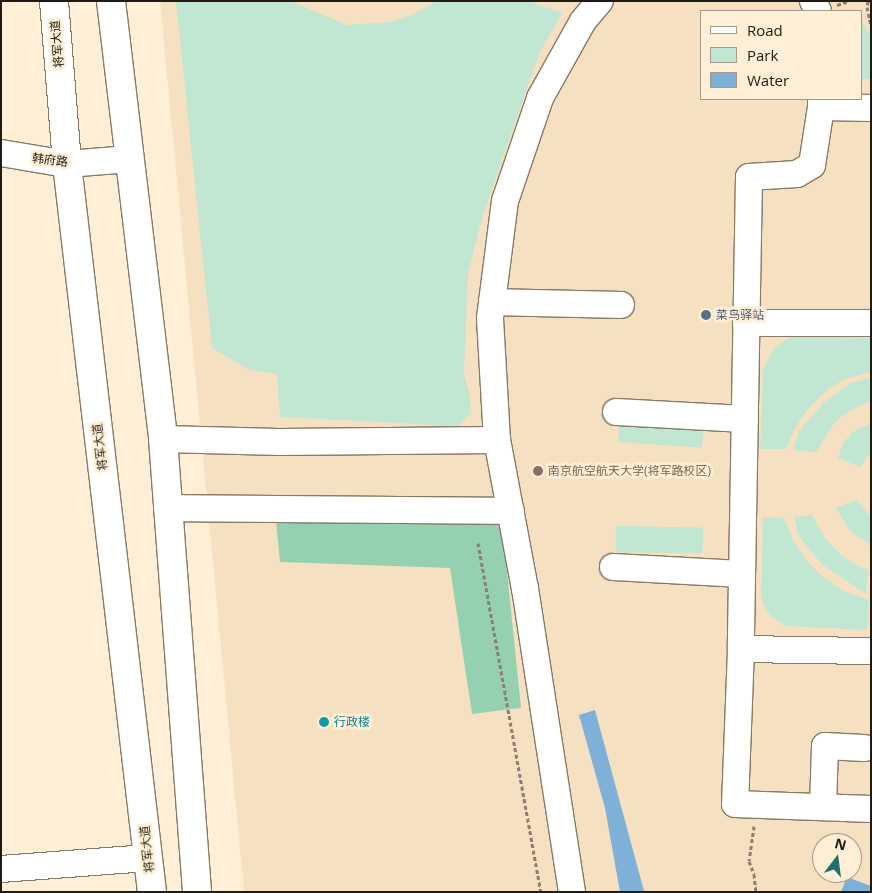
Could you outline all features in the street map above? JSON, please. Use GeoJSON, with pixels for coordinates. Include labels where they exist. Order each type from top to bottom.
{"type":"FeatureCollection","features":[{"type":"Feature","properties":{"kind":"main road","name":"将军大道"},"geometry":{"type":"LineString","coordinates":[[54,1],[67,164],[152,892]]}},
{"type":"Feature","properties":{"kind":"main road"},"geometry":{"type":"LineString","coordinates":[[111,1],[163,439],[197,892]]}},
{"type":"Feature","properties":{"kind":"street"},"geometry":{"type":"LineString","coordinates":[[572,892],[526,589],[497,440],[491,367],[490,318],[505,201],[540,98],[583,21],[600,1]]}},
{"type":"Feature","properties":{"kind":"street"},"geometry":{"type":"LineString","coordinates":[[871,108],[821,103],[812,165],[797,174],[748,177],[741,649],[735,804],[871,809]]}},
{"type":"Feature","properties":{"kind":"street","name":"韩府路"},"geometry":{"type":"LineString","coordinates":[[1,153],[67,164],[130,159]]}},
{"type":"Feature","properties":{"kind":"street"},"geometry":{"type":"LineString","coordinates":[[492,302],[622,305]]}},
{"type":"Feature","properties":{"kind":"street"},"geometry":{"type":"LineString","coordinates":[[746,323],[871,323]]}},
{"type":"Feature","properties":{"kind":"street"},"geometry":{"type":"LineString","coordinates":[[616,412],[745,419]]}},
{"type":"Feature","properties":{"kind":"street"},"geometry":{"type":"LineString","coordinates":[[163,439],[279,442],[497,440]]}},
{"type":"Feature","properties":{"kind":"street"},"geometry":{"type":"LineString","coordinates":[[167,508],[510,511]]}},
{"type":"Feature","properties":{"kind":"street"},"geometry":{"type":"LineString","coordinates":[[613,567],[742,574]]}},
{"type":"Feature","properties":{"kind":"street"},"geometry":{"type":"LineString","coordinates":[[741,649],[871,651]]}},
{"type":"Feature","properties":{"kind":"street"},"geometry":{"type":"LineString","coordinates":[[823,807],[825,746],[864,748]]}},
{"type":"Feature","properties":{"kind":"street"},"geometry":{"type":"LineString","coordinates":[[1,869],[149,858]]}},
{"type":"Feature","properties":{"kind":"path"},"geometry":{"type":"LineString","coordinates":[[868,1],[867,7],[871,26]]}},
{"type":"Feature","properties":{"kind":"path"},"geometry":{"type":"LineString","coordinates":[[478,543],[541,892]]}},
{"type":"Feature","properties":{"kind":"path"},"geometry":{"type":"LineString","coordinates":[[755,805],[749,861],[754,874],[756,892]]}},
{"type":"Feature","properties":{"kind":"shaded area","name":"南京航空航天大学(将军路校区)"},"geometry":{"type":"Polygon","coordinates":[[[160,1],[871,1],[871,892],[244,892],[160,1]]]}},
{"type":"Feature","properties":{"kind":"green space"},"geometry":{"type":"Polygon","coordinates":[[[176,1],[291,1],[347,25],[391,22],[414,14],[437,1],[528,1],[562,13],[539,54],[484,212],[468,272],[464,374],[470,396],[471,413],[458,426],[280,417],[277,374],[250,370],[212,348],[176,1]]]}},
{"type":"Feature","properties":{"kind":"green space"},"geometry":{"type":"Polygon","coordinates":[[[862,21],[871,37],[871,79],[862,79],[862,21]]]}},
{"type":"Feature","properties":{"kind":"green space"},"geometry":{"type":"Polygon","coordinates":[[[792,336],[871,338],[871,372],[845,379],[828,389],[806,411],[794,430],[786,449],[760,449],[763,369],[775,347],[792,336]]]}},
{"type":"Feature","properties":{"kind":"green space"},"geometry":{"type":"Polygon","coordinates":[[[871,378],[871,400],[843,415],[832,426],[816,452],[793,450],[799,431],[823,403],[851,383],[871,378]]]}},
{"type":"Feature","properties":{"kind":"green space"},"geometry":{"type":"Polygon","coordinates":[[[620,416],[704,422],[702,448],[618,442],[620,416]]]}},
{"type":"Feature","properties":{"kind":"green space"},"geometry":{"type":"Polygon","coordinates":[[[871,423],[871,452],[860,467],[838,458],[843,443],[853,432],[871,423]]]}},
{"type":"Feature","properties":{"kind":"green space"},"geometry":{"type":"Polygon","coordinates":[[[857,500],[871,517],[871,545],[849,530],[836,508],[857,500]]]}},
{"type":"Feature","properties":{"kind":"green space"},"geometry":{"type":"Polygon","coordinates":[[[275,510],[502,523],[521,708],[472,714],[450,568],[280,562],[275,510]]]}},
{"type":"Feature","properties":{"kind":"green space"},"geometry":{"type":"Polygon","coordinates":[[[812,515],[825,538],[840,554],[854,564],[868,570],[866,594],[823,565],[798,534],[794,517],[812,515]]]}},
{"type":"Feature","properties":{"kind":"green space"},"geometry":{"type":"Polygon","coordinates":[[[763,517],[784,518],[794,542],[808,562],[822,576],[842,590],[869,600],[867,630],[786,626],[773,618],[765,609],[761,596],[763,517]]]}},
{"type":"Feature","properties":{"kind":"green space"},"geometry":{"type":"Polygon","coordinates":[[[616,526],[703,528],[703,554],[616,552],[616,526]]]}},
{"type":"Feature","properties":{"kind":"water"},"geometry":{"type":"Polygon","coordinates":[[[595,710],[644,892],[620,892],[605,808],[579,715],[595,710]]]}},
{"type":"Feature","properties":{"kind":"water"},"geometry":{"type":"Polygon","coordinates":[[[845,883],[862,883],[871,886],[871,892],[841,892],[845,883]]]}},
{"type":"Feature","properties":{"kind":"place","name":"菜鸟驿站"},"geometry":{"type":"Point","coordinates":[706,315]}},
{"type":"Feature","properties":{"kind":"place","name":"南京航空航天大学(将军路校区)"},"geometry":{"type":"Point","coordinates":[538,471]}},
{"type":"Feature","properties":{"kind":"place","name":"行政楼"},"geometry":{"type":"Point","coordinates":[324,722]}}]}
